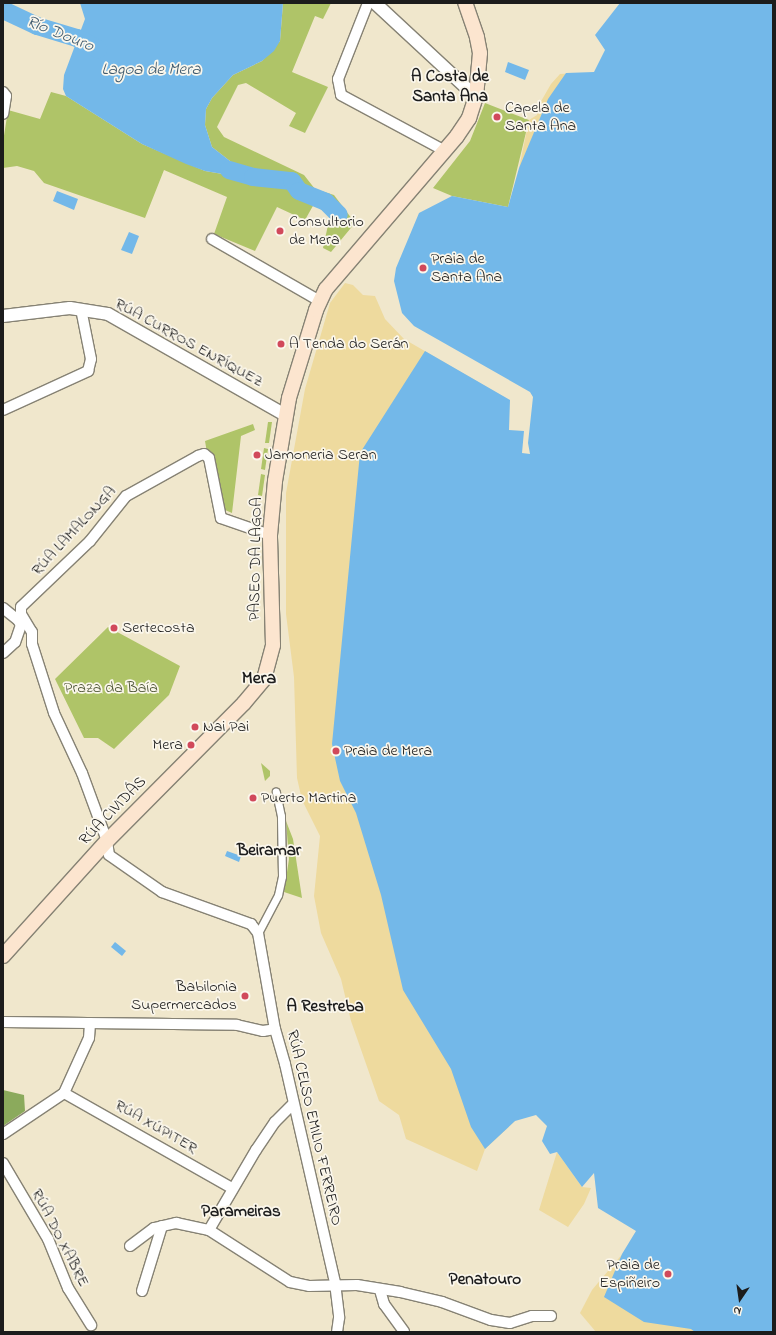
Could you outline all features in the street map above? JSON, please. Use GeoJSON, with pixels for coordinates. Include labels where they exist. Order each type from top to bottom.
{"type":"FeatureCollection","features":[{"type":"Feature","properties":{"kind":"main road","name":"PASEO DA LAGOA"},"geometry":{"type":"LineString","coordinates":[[252,694],[264,679],[272,654],[270,535],[284,415],[320,301],[335,276],[445,151],[469,118],[476,97],[480,53],[477,37],[464,3]]}},
{"type":"Feature","properties":{"kind":"main road","name":"RÚA CIVIDÁS"},"geometry":{"type":"LineString","coordinates":[[3,956],[107,841],[252,694]]}},
{"type":"Feature","properties":{"kind":"street"},"geometry":{"type":"LineString","coordinates":[[368,3],[338,79],[341,95],[445,151]]}},
{"type":"Feature","properties":{"kind":"street"},"geometry":{"type":"LineString","coordinates":[[375,3],[476,97]]}},
{"type":"Feature","properties":{"kind":"street"},"geometry":{"type":"LineString","coordinates":[[3,92],[6,96],[3,114]]}},
{"type":"Feature","properties":{"kind":"street"},"geometry":{"type":"LineString","coordinates":[[212,239],[320,301]]}},
{"type":"Feature","properties":{"kind":"street"},"geometry":{"type":"LineString","coordinates":[[3,410],[88,372],[91,359],[81,309]]}},
{"type":"Feature","properties":{"kind":"street","name":"RÚA CURROS ENRÍQUEZ"},"geometry":{"type":"LineString","coordinates":[[3,316],[81,309],[108,314],[123,321],[284,415]]}},
{"type":"Feature","properties":{"kind":"street","name":"RÚA LAMALONGA"},"geometry":{"type":"LineString","coordinates":[[258,933],[252,924],[162,892],[109,855],[107,841],[64,734],[54,713],[32,644],[32,632],[21,614],[21,607],[90,541],[126,496],[204,454],[209,458],[220,518],[270,535]]}},
{"type":"Feature","properties":{"kind":"street"},"geometry":{"type":"LineString","coordinates":[[3,608],[18,620],[20,626],[15,642],[3,653]]}},
{"type":"Feature","properties":{"kind":"street"},"geometry":{"type":"LineString","coordinates":[[258,933],[278,895],[282,876],[281,816],[276,792]]}},
{"type":"Feature","properties":{"kind":"street","name":"RÚA CELSO EMILIO FERREIRO"},"geometry":{"type":"LineString","coordinates":[[258,933],[275,1029],[335,1283],[339,1318],[337,1332]]}},
{"type":"Feature","properties":{"kind":"street"},"geometry":{"type":"LineString","coordinates":[[3,1022],[237,1025],[263,1031],[275,1029]]}},
{"type":"Feature","properties":{"kind":"street"},"geometry":{"type":"LineString","coordinates":[[3,1134],[64,1094],[89,1038],[90,1023]]}},
{"type":"Feature","properties":{"kind":"street","name":"RÚA XÚPITER"},"geometry":{"type":"LineString","coordinates":[[64,1094],[232,1188]]}},
{"type":"Feature","properties":{"kind":"street"},"geometry":{"type":"LineString","coordinates":[[209,1230],[232,1188],[275,1122],[293,1104]]}},
{"type":"Feature","properties":{"kind":"street","name":"RÚA DO XABRE"},"geometry":{"type":"LineString","coordinates":[[3,1163],[48,1239],[68,1288],[91,1325]]}},
{"type":"Feature","properties":{"kind":"street"},"geometry":{"type":"LineString","coordinates":[[130,1246],[154,1228],[176,1223],[209,1230],[290,1282],[309,1286],[335,1283],[357,1284],[442,1302],[511,1328],[532,1316],[551,1316]]}},
{"type":"Feature","properties":{"kind":"street"},"geometry":{"type":"LineString","coordinates":[[142,1291],[162,1226]]}},
{"type":"Feature","properties":{"kind":"street"},"geometry":{"type":"LineString","coordinates":[[380,1290],[384,1304],[404,1332]]}},
{"type":"Feature","properties":{"kind":"green space"},"geometry":{"type":"Polygon","coordinates":[[[283,3],[331,3],[323,19],[315,16],[292,72],[328,87],[305,133],[289,126],[296,113],[246,83],[238,85],[217,127],[224,137],[304,175],[315,189],[334,195],[355,223],[331,252],[323,248],[330,216],[314,204],[305,220],[277,207],[255,251],[214,234],[227,197],[164,170],[145,218],[44,183],[34,171],[17,166],[3,168],[3,142],[8,110],[40,119],[51,92],[66,96],[142,144],[205,171],[252,179],[253,174],[239,168],[212,147],[205,125],[206,109],[212,98],[233,75],[262,61],[280,41],[283,3]]]}},
{"type":"Feature","properties":{"kind":"green space"},"geometry":{"type":"Polygon","coordinates":[[[485,103],[529,120],[508,207],[452,196],[433,188],[470,141],[485,103]]]}},
{"type":"Feature","properties":{"kind":"green space"},"geometry":{"type":"Polygon","coordinates":[[[268,422],[272,422],[269,443],[265,443],[268,422]]]}},
{"type":"Feature","properties":{"kind":"green space"},"geometry":{"type":"Polygon","coordinates":[[[253,424],[255,430],[241,436],[232,513],[216,506],[205,441],[253,424]]]}},
{"type":"Feature","properties":{"kind":"green space"},"geometry":{"type":"Polygon","coordinates":[[[264,448],[268,449],[265,470],[261,469],[264,448]]]}},
{"type":"Feature","properties":{"kind":"green space"},"geometry":{"type":"Polygon","coordinates":[[[261,474],[265,475],[262,496],[258,495],[261,474]]]}},
{"type":"Feature","properties":{"kind":"green space","name":"Praza da Baía"},"geometry":{"type":"Polygon","coordinates":[[[108,627],[180,666],[169,695],[114,749],[98,738],[84,738],[55,679],[108,627]]]}},
{"type":"Feature","properties":{"kind":"green space"},"geometry":{"type":"Polygon","coordinates":[[[261,763],[270,771],[270,776],[265,781],[261,763]]]}},
{"type":"Feature","properties":{"kind":"green space"},"geometry":{"type":"Polygon","coordinates":[[[286,821],[293,839],[302,898],[284,892],[289,859],[286,821]]]}},
{"type":"Feature","properties":{"kind":"green space"},"geometry":{"type":"Polygon","coordinates":[[[3,1090],[24,1095],[25,1111],[3,1126],[3,1090]]]}},
{"type":"Feature","properties":{"kind":"sand"},"geometry":{"type":"Polygon","coordinates":[[[576,73],[519,168],[529,120],[537,115],[540,103],[551,84],[560,74],[576,73]]]}},
{"type":"Feature","properties":{"kind":"sand"},"geometry":{"type":"Polygon","coordinates":[[[345,283],[353,285],[363,295],[375,296],[385,319],[404,339],[504,397],[515,1121],[485,1149],[477,1171],[406,1139],[399,1115],[379,1101],[351,1021],[341,979],[321,933],[314,896],[320,836],[302,800],[297,778],[294,677],[286,614],[286,493],[305,389],[330,303],[345,283]]]}},
{"type":"Feature","properties":{"kind":"sand"},"geometry":{"type":"Polygon","coordinates":[[[557,1152],[582,1187],[591,1188],[584,1204],[568,1227],[539,1210],[557,1152]]]}},
{"type":"Feature","properties":{"kind":"sand","name":"Praia de Espiñeiro"},"geometry":{"type":"Polygon","coordinates":[[[624,1252],[773,1332],[596,1332],[580,1313],[592,1290],[624,1252]]]}},
{"type":"Feature","properties":{"kind":"water","name":"Lagoa de Mera"},"geometry":{"type":"Polygon","coordinates":[[[80,3],[283,3],[280,41],[274,51],[262,61],[233,75],[212,98],[206,109],[205,125],[212,147],[239,168],[253,174],[252,179],[205,171],[186,164],[142,144],[66,96],[63,89],[64,75],[85,19],[80,3]]]}},
{"type":"Feature","properties":{"kind":"water"},"geometry":{"type":"Polygon","coordinates":[[[620,3],[773,3],[773,1332],[695,1332],[691,1329],[644,1322],[604,1297],[622,1254],[636,1231],[598,1208],[594,1173],[582,1187],[557,1152],[550,1154],[542,1141],[547,1126],[536,1115],[515,1121],[485,1149],[471,1127],[451,1069],[403,990],[381,895],[356,813],[340,781],[332,744],[360,453],[425,351],[510,400],[509,430],[524,431],[522,453],[530,454],[528,443],[533,397],[530,392],[414,326],[402,313],[394,281],[396,268],[419,213],[452,196],[508,207],[519,168],[548,99],[566,73],[594,72],[605,50],[595,35],[620,3]]]}},
{"type":"Feature","properties":{"kind":"water"},"geometry":{"type":"Polygon","coordinates":[[[508,62],[529,70],[525,80],[505,72],[508,62]]]}},
{"type":"Feature","properties":{"kind":"water"},"geometry":{"type":"Polygon","coordinates":[[[57,191],[78,199],[74,210],[53,201],[57,191]]]}},
{"type":"Feature","properties":{"kind":"water"},"geometry":{"type":"Polygon","coordinates":[[[129,232],[139,236],[132,254],[121,250],[129,232]]]}},
{"type":"Feature","properties":{"kind":"water"},"geometry":{"type":"Polygon","coordinates":[[[227,851],[241,856],[239,862],[225,856],[227,851]]]}},
{"type":"Feature","properties":{"kind":"water"},"geometry":{"type":"Polygon","coordinates":[[[115,942],[126,951],[122,956],[111,947],[115,942]]]}},
{"type":"Feature","properties":{"kind":"waterway","name":"Río Douro"},"geometry":{"type":"LineString","coordinates":[[3,10],[37,26],[77,38],[98,49]]}},
{"type":"Feature","properties":{"kind":"waterway","name":"Río Douro"},"geometry":{"type":"LineString","coordinates":[[229,170],[253,177],[292,181],[299,191],[326,202],[339,215]]}},
{"type":"Feature","properties":{"kind":"place","name":"Capela de Santa Ana"},"geometry":{"type":"Point","coordinates":[497,117]}},
{"type":"Feature","properties":{"kind":"place","name":"Consultorio de Mera"},"geometry":{"type":"Point","coordinates":[280,231]}},
{"type":"Feature","properties":{"kind":"place","name":"Praia de Santa Ana"},"geometry":{"type":"Point","coordinates":[423,268]}},
{"type":"Feature","properties":{"kind":"place","name":"A Tenda do Serán"},"geometry":{"type":"Point","coordinates":[281,344]}},
{"type":"Feature","properties":{"kind":"place","name":"Jamoneria Seran"},"geometry":{"type":"Point","coordinates":[257,455]}},
{"type":"Feature","properties":{"kind":"place","name":"Sertecosta"},"geometry":{"type":"Point","coordinates":[114,628]}},
{"type":"Feature","properties":{"kind":"place","name":"Nai Pai"},"geometry":{"type":"Point","coordinates":[195,727]}},
{"type":"Feature","properties":{"kind":"place","name":"Mera"},"geometry":{"type":"Point","coordinates":[191,745]}},
{"type":"Feature","properties":{"kind":"place","name":"Praia de Mera"},"geometry":{"type":"Point","coordinates":[336,751]}},
{"type":"Feature","properties":{"kind":"place","name":"Puerto Martina"},"geometry":{"type":"Point","coordinates":[253,798]}},
{"type":"Feature","properties":{"kind":"place","name":"Babilonia Supermercados"},"geometry":{"type":"Point","coordinates":[245,996]}},
{"type":"Feature","properties":{"kind":"place","name":"Praia de Espiñeiro"},"geometry":{"type":"Point","coordinates":[668,1274]}},
{"type":"Feature","properties":{"kind":"district","name":"A Costa de Santa Ana"},"geometry":{"type":"Point","coordinates":[450,87]}},
{"type":"Feature","properties":{"kind":"district","name":"Mera"},"geometry":{"type":"Point","coordinates":[259,679]}},
{"type":"Feature","properties":{"kind":"district","name":"Beiramar"},"geometry":{"type":"Point","coordinates":[269,851]}},
{"type":"Feature","properties":{"kind":"district","name":"A Restreba"},"geometry":{"type":"Point","coordinates":[325,1007]}},
{"type":"Feature","properties":{"kind":"district","name":"Parameiras"},"geometry":{"type":"Point","coordinates":[241,1212]}},
{"type":"Feature","properties":{"kind":"district","name":"Penatouro"},"geometry":{"type":"Point","coordinates":[485,1280]}}]}
